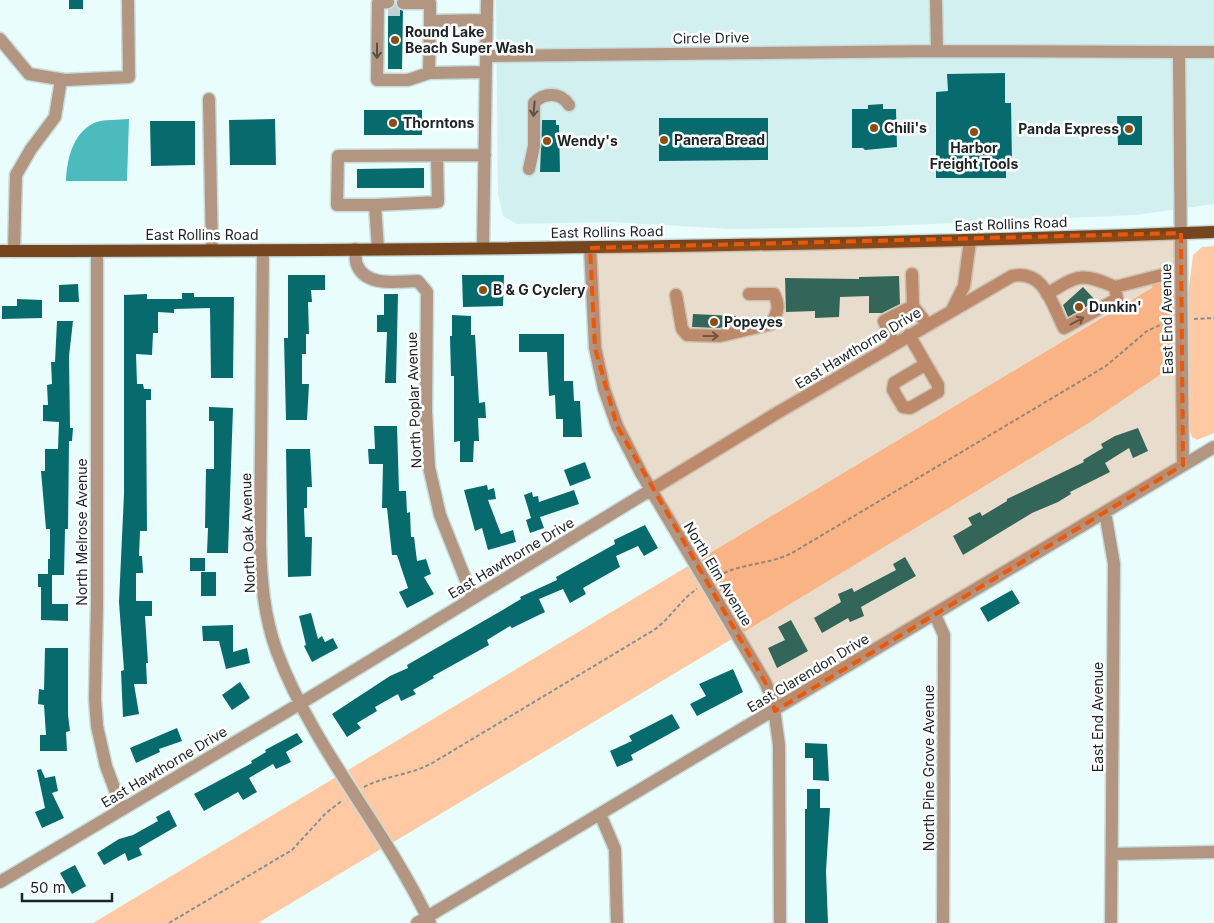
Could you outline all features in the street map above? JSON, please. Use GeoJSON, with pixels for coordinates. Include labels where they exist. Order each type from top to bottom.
{"type":"FeatureCollection","features":[{"type":"Feature","properties":{"kind":"main road","name":"East Rollins Road"},"geometry":{"type":"LineString","coordinates":[[0,251],[590,248],[970,241],[1214,232]]}},
{"type":"Feature","properties":{"kind":"street"},"geometry":{"type":"LineString","coordinates":[[0,39],[29,74],[65,80],[129,77],[128,0]]}},
{"type":"Feature","properties":{"kind":"street"},"geometry":{"type":"LineString","coordinates":[[484,248],[487,0]]}},
{"type":"Feature","properties":{"kind":"street"},"geometry":{"type":"LineString","coordinates":[[936,0],[937,51]]}},
{"type":"Feature","properties":{"kind":"street"},"geometry":{"type":"LineString","coordinates":[[403,6],[430,2],[429,72]]}},
{"type":"Feature","properties":{"kind":"street"},"geometry":{"type":"LineString","coordinates":[[385,8],[377,80],[408,80],[429,72],[486,72]]}},
{"type":"Feature","properties":{"kind":"street"},"geometry":{"type":"LineString","coordinates":[[430,16],[487,20]]}},
{"type":"Feature","properties":{"kind":"street","name":"Circle Drive"},"geometry":{"type":"LineString","coordinates":[[486,56],[937,51],[1179,52]]}},
{"type":"Feature","properties":{"kind":"street"},"geometry":{"type":"LineString","coordinates":[[1179,52],[1214,52]]}},
{"type":"Feature","properties":{"kind":"street","name":"East End Avenue"},"geometry":{"type":"LineString","coordinates":[[1179,52],[1180,320],[1183,465]]}},
{"type":"Feature","properties":{"kind":"street"},"geometry":{"type":"LineString","coordinates":[[14,251],[16,175],[31,149],[55,117],[61,80],[65,80]]}},
{"type":"Feature","properties":{"kind":"street"},"geometry":{"type":"LineString","coordinates":[[529,168],[534,146],[534,103],[546,94],[551,94],[566,99],[569,105]]}},
{"type":"Feature","properties":{"kind":"street"},"geometry":{"type":"LineString","coordinates":[[209,99],[212,250]]}},
{"type":"Feature","properties":{"kind":"street"},"geometry":{"type":"LineString","coordinates":[[437,156],[438,202],[337,205],[338,156],[485,155]]}},
{"type":"Feature","properties":{"kind":"street"},"geometry":{"type":"LineString","coordinates":[[375,205],[378,249]]}},
{"type":"Feature","properties":{"kind":"street"},"geometry":{"type":"LineString","coordinates":[[952,310],[964,286],[970,241]]}},
{"type":"Feature","properties":{"kind":"street","name":"North Elm Avenue"},"geometry":{"type":"LineString","coordinates":[[590,248],[595,348],[604,389],[617,426],[651,490],[765,682],[773,701],[779,745],[780,923]]}},
{"type":"Feature","properties":{"kind":"street","name":"North Poplar Avenue"},"geometry":{"type":"LineString","coordinates":[[355,249],[357,265],[365,275],[376,281],[418,281],[428,292],[426,411],[429,467],[440,515],[473,598]]}},
{"type":"Feature","properties":{"kind":"street","name":"North Oak Avenue"},"geometry":{"type":"LineString","coordinates":[[263,250],[261,583],[268,618],[277,652],[301,703],[425,921]]}},
{"type":"Feature","properties":{"kind":"street","name":"North Melrose Avenue"},"geometry":{"type":"LineString","coordinates":[[97,251],[97,602],[95,699],[97,726],[106,766],[122,809]]}},
{"type":"Feature","properties":{"kind":"street"},"geometry":{"type":"LineString","coordinates":[[912,274],[913,306],[927,324]]}},
{"type":"Feature","properties":{"kind":"street","name":"East Hawthorne Drive"},"geometry":{"type":"LineString","coordinates":[[0,882],[301,703],[908,335],[1012,276],[1029,274],[1040,282],[1046,294]]}},
{"type":"Feature","properties":{"kind":"street"},"geometry":{"type":"LineString","coordinates":[[1115,287],[1117,299],[1064,328],[1046,294],[1072,278],[1091,276],[1115,287],[1162,275]]}},
{"type":"Feature","properties":{"kind":"street"},"geometry":{"type":"LineString","coordinates":[[676,295],[682,329],[687,335],[720,336],[771,324],[778,313],[778,304],[774,294],[749,294]]}},
{"type":"Feature","properties":{"kind":"street"},"geometry":{"type":"LineString","coordinates":[[894,344],[884,321],[913,306]]}},
{"type":"Feature","properties":{"kind":"street"},"geometry":{"type":"LineString","coordinates":[[908,335],[926,364]]}},
{"type":"Feature","properties":{"kind":"street","name":"East Clarendon Drive"},"geometry":{"type":"LineString","coordinates":[[425,921],[600,814],[1214,447]]}},
{"type":"Feature","properties":{"kind":"street","name":"East End Avenue"},"geometry":{"type":"LineString","coordinates":[[1105,512],[1114,564],[1111,923]]}},
{"type":"Feature","properties":{"kind":"street","name":"North Pine Grove Avenue"},"geometry":{"type":"LineString","coordinates":[[935,615],[944,635],[943,923]]}},
{"type":"Feature","properties":{"kind":"street"},"geometry":{"type":"LineString","coordinates":[[600,814],[614,849],[617,923]]}},
{"type":"Feature","properties":{"kind":"street"},"geometry":{"type":"LineString","coordinates":[[1112,854],[1214,852]]}},
{"type":"Feature","properties":{"kind":"path"},"geometry":{"type":"LineString","coordinates":[[1190,319],[1214,318]]}},
{"type":"Feature","properties":{"kind":"path"},"geometry":{"type":"LineString","coordinates":[[711,580],[732,569],[776,560],[792,553],[1106,366],[1147,331],[1170,321]]}},
{"type":"Feature","properties":{"kind":"path"},"geometry":{"type":"LineString","coordinates":[[359,790],[382,778],[415,771],[434,762],[654,630],[664,622],[685,598],[701,587]]}},
{"type":"Feature","properties":{"kind":"path"},"geometry":{"type":"LineString","coordinates":[[169,923],[292,850],[329,811],[348,797]]}},
{"type":"Feature","properties":{"kind":"highlighted area"},"geometry":{"type":"Polygon","coordinates":[[[1181,233],[1183,465],[775,711],[765,682],[617,426],[595,348],[590,248],[1181,233]]]}},
{"type":"Feature","properties":{"kind":"shaded area"},"geometry":{"type":"Polygon","coordinates":[[[496,0],[1214,0],[1214,204],[1136,215],[862,227],[732,229],[610,222],[517,224],[503,216],[498,194],[496,0]]]}},
{"type":"Feature","properties":{"kind":"shaded area"},"geometry":{"type":"Polygon","coordinates":[[[1214,246],[1214,433],[1197,440],[1192,437],[1189,429],[1186,312],[1193,255],[1202,247],[1214,246]]]}},
{"type":"Feature","properties":{"kind":"shaded area"},"geometry":{"type":"Polygon","coordinates":[[[1169,279],[1174,282],[1173,366],[1087,424],[744,632],[700,559],[1152,288],[1153,281],[1169,279]]]}},
{"type":"Feature","properties":{"kind":"shaded area"},"geometry":{"type":"Polygon","coordinates":[[[688,566],[732,639],[392,843],[348,770],[688,566]]]}},
{"type":"Feature","properties":{"kind":"shaded area"},"geometry":{"type":"Polygon","coordinates":[[[336,777],[381,849],[258,923],[93,923],[336,777]]]}},
{"type":"Feature","properties":{"kind":"water"},"geometry":{"type":"Polygon","coordinates":[[[129,119],[127,181],[66,181],[69,156],[80,134],[94,123],[129,119]]]}},
{"type":"Feature","properties":{"kind":"building"},"geometry":{"type":"Polygon","coordinates":[[[69,0],[83,0],[83,9],[69,9],[69,0]]]}},
{"type":"Feature","properties":{"kind":"building","name":"Round Lake Beach Super Wash"},"geometry":{"type":"Polygon","coordinates":[[[395,5],[403,11],[402,69],[388,69],[388,10],[395,5]]]}},
{"type":"Feature","properties":{"kind":"building","name":"Harbor Freight Tools"},"geometry":{"type":"Polygon","coordinates":[[[1005,73],[1005,103],[1011,103],[1012,162],[1006,162],[1006,178],[936,178],[936,92],[948,91],[947,74],[1005,73]]]}},
{"type":"Feature","properties":{"kind":"building","name":"Chili's"},"geometry":{"type":"Polygon","coordinates":[[[883,104],[883,109],[896,109],[897,147],[865,150],[863,148],[852,148],[852,109],[868,109],[868,105],[883,104]]]}},
{"type":"Feature","properties":{"kind":"building","name":"Thorntons"},"geometry":{"type":"Polygon","coordinates":[[[364,110],[422,110],[422,135],[364,135],[364,110]]]}},
{"type":"Feature","properties":{"kind":"building","name":"Panda Express"},"geometry":{"type":"Polygon","coordinates":[[[1117,116],[1142,116],[1142,145],[1118,145],[1117,116]]]}},
{"type":"Feature","properties":{"kind":"building"},"geometry":{"type":"Polygon","coordinates":[[[659,118],[768,118],[768,160],[659,161],[659,118]]]}},
{"type":"Feature","properties":{"kind":"building"},"geometry":{"type":"Polygon","coordinates":[[[275,119],[276,165],[230,165],[229,120],[275,119]]]}},
{"type":"Feature","properties":{"kind":"building","name":"Wendy's"},"geometry":{"type":"Polygon","coordinates":[[[542,120],[556,120],[556,125],[559,125],[560,172],[540,172],[542,120]]]}},
{"type":"Feature","properties":{"kind":"building"},"geometry":{"type":"Polygon","coordinates":[[[150,121],[195,121],[195,165],[151,166],[150,121]]]}},
{"type":"Feature","properties":{"kind":"building","name":"Thorntons"},"geometry":{"type":"Polygon","coordinates":[[[424,168],[424,188],[357,188],[357,169],[424,168]]]}},
{"type":"Feature","properties":{"kind":"building"},"geometry":{"type":"Polygon","coordinates":[[[288,275],[325,275],[325,290],[311,290],[312,302],[308,302],[309,334],[306,334],[306,354],[302,354],[302,384],[309,384],[307,420],[286,420],[284,338],[288,338],[288,275]]]}},
{"type":"Feature","properties":{"kind":"building","name":"B & G Cyclery"},"geometry":{"type":"Polygon","coordinates":[[[462,275],[504,275],[503,306],[463,307],[462,275]]]}},
{"type":"Feature","properties":{"kind":"building"},"geometry":{"type":"Polygon","coordinates":[[[899,276],[900,304],[882,313],[869,313],[869,296],[840,297],[839,317],[815,318],[815,311],[786,312],[785,278],[859,279],[859,277],[899,276]]]}},
{"type":"Feature","properties":{"kind":"building"},"geometry":{"type":"Polygon","coordinates":[[[78,284],[79,302],[59,302],[59,285],[78,284]]]}},
{"type":"Feature","properties":{"kind":"building"},"geometry":{"type":"Polygon","coordinates":[[[1083,287],[1096,301],[1068,317],[1063,305],[1083,287]]]}},
{"type":"Feature","properties":{"kind":"building"},"geometry":{"type":"Polygon","coordinates":[[[182,293],[194,293],[194,297],[234,297],[233,378],[211,378],[210,308],[174,309],[174,313],[158,312],[158,333],[153,333],[152,355],[136,354],[137,384],[143,384],[144,389],[151,389],[151,400],[146,400],[147,531],[140,531],[139,556],[142,556],[143,573],[136,573],[136,601],[152,601],[152,616],[145,616],[148,663],[146,663],[147,684],[134,684],[139,714],[123,717],[121,671],[124,670],[119,602],[124,494],[124,295],[147,294],[147,299],[182,299],[182,293]]]}},
{"type":"Feature","properties":{"kind":"building"},"geometry":{"type":"Polygon","coordinates":[[[384,294],[398,294],[396,383],[385,383],[387,332],[377,332],[377,315],[384,315],[384,294]]]}},
{"type":"Feature","properties":{"kind":"building"},"geometry":{"type":"Polygon","coordinates":[[[17,299],[42,300],[42,318],[2,319],[2,306],[17,306],[17,299]]]}},
{"type":"Feature","properties":{"kind":"building","name":"Popeyes"},"geometry":{"type":"Polygon","coordinates":[[[693,314],[736,316],[736,324],[719,328],[692,327],[693,314]]]}},
{"type":"Feature","properties":{"kind":"building"},"geometry":{"type":"Polygon","coordinates":[[[452,315],[471,316],[471,335],[475,335],[479,403],[485,402],[486,418],[478,418],[479,441],[474,441],[473,462],[460,462],[460,441],[454,442],[454,376],[451,376],[450,336],[452,336],[452,315]]]}},
{"type":"Feature","properties":{"kind":"building"},"geometry":{"type":"Polygon","coordinates":[[[57,321],[73,321],[69,356],[70,428],[73,428],[72,441],[69,441],[68,529],[65,529],[64,575],[52,575],[52,604],[68,604],[68,621],[41,620],[41,587],[38,587],[38,574],[48,574],[48,559],[50,559],[50,529],[46,529],[41,471],[45,471],[45,449],[58,449],[59,422],[43,421],[43,405],[48,405],[47,385],[52,384],[51,362],[55,362],[57,321]]]}},
{"type":"Feature","properties":{"kind":"building"},"geometry":{"type":"Polygon","coordinates":[[[519,334],[564,334],[564,381],[573,381],[574,401],[580,401],[582,437],[563,437],[563,419],[556,419],[555,395],[549,396],[547,352],[519,352],[519,334]]]}},
{"type":"Feature","properties":{"kind":"building"},"geometry":{"type":"Polygon","coordinates":[[[209,407],[233,408],[228,553],[207,553],[208,528],[205,528],[206,469],[214,469],[214,421],[209,421],[209,407]]]}},
{"type":"Feature","properties":{"kind":"building"},"geometry":{"type":"Polygon","coordinates":[[[374,426],[397,426],[399,491],[406,491],[407,513],[410,512],[411,537],[414,537],[417,561],[426,559],[431,574],[424,577],[434,594],[407,608],[399,592],[408,588],[397,555],[392,555],[387,508],[382,508],[383,464],[369,464],[368,449],[375,449],[374,426]]]}},
{"type":"Feature","properties":{"kind":"building"},"geometry":{"type":"Polygon","coordinates":[[[1138,428],[1148,451],[1133,458],[1129,448],[1105,463],[1110,472],[1070,492],[1071,494],[1058,502],[1032,513],[963,555],[953,536],[972,525],[968,518],[980,512],[982,516],[1007,501],[1007,499],[1084,462],[1083,460],[1103,448],[1101,444],[1115,436],[1138,428]]]}},
{"type":"Feature","properties":{"kind":"building"},"geometry":{"type":"Polygon","coordinates":[[[286,449],[310,449],[312,487],[307,487],[307,508],[304,508],[305,537],[312,537],[311,576],[288,577],[286,449]]]}},
{"type":"Feature","properties":{"kind":"building"},"geometry":{"type":"Polygon","coordinates":[[[585,462],[591,478],[570,486],[564,470],[585,462]]]}},
{"type":"Feature","properties":{"kind":"building"},"geometry":{"type":"Polygon","coordinates":[[[487,485],[488,490],[494,488],[496,499],[488,500],[501,534],[513,530],[516,542],[488,550],[482,528],[475,531],[464,490],[487,485]]]}},
{"type":"Feature","properties":{"kind":"building"},"geometry":{"type":"Polygon","coordinates":[[[574,490],[579,504],[540,517],[544,528],[530,533],[526,520],[531,518],[524,495],[532,492],[533,497],[538,496],[539,502],[574,490]]]}},
{"type":"Feature","properties":{"kind":"building"},"geometry":{"type":"Polygon","coordinates":[[[645,525],[658,548],[644,556],[638,546],[616,556],[620,567],[583,588],[586,594],[570,603],[563,589],[539,599],[545,612],[512,628],[510,626],[487,640],[489,645],[433,676],[434,678],[413,690],[416,694],[401,701],[398,694],[375,707],[377,711],[357,723],[361,728],[347,737],[332,714],[390,676],[408,668],[407,665],[521,599],[520,597],[557,580],[556,577],[615,544],[614,540],[645,525]]]}},
{"type":"Feature","properties":{"kind":"building"},"geometry":{"type":"Polygon","coordinates":[[[905,557],[916,576],[861,607],[864,616],[850,622],[848,618],[822,633],[814,618],[841,602],[838,594],[852,588],[854,592],[896,570],[893,564],[905,557]]]}},
{"type":"Feature","properties":{"kind":"building"},"geometry":{"type":"Polygon","coordinates":[[[190,558],[205,558],[205,571],[190,571],[190,558]]]}},
{"type":"Feature","properties":{"kind":"building"},"geometry":{"type":"Polygon","coordinates":[[[201,572],[216,572],[216,596],[201,596],[201,572]]]}},
{"type":"Feature","properties":{"kind":"building"},"geometry":{"type":"Polygon","coordinates":[[[1012,590],[1020,603],[988,622],[980,608],[1012,590]]]}},
{"type":"Feature","properties":{"kind":"building"},"geometry":{"type":"Polygon","coordinates":[[[311,613],[318,639],[322,636],[325,642],[333,638],[338,648],[312,662],[304,646],[306,645],[299,616],[311,613]]]}},
{"type":"Feature","properties":{"kind":"building"},"geometry":{"type":"Polygon","coordinates":[[[791,620],[808,651],[777,668],[768,648],[785,640],[778,627],[791,620]]]}},
{"type":"Feature","properties":{"kind":"building"},"geometry":{"type":"Polygon","coordinates":[[[233,625],[233,652],[247,648],[250,663],[226,669],[219,641],[203,641],[202,626],[233,625]]]}},
{"type":"Feature","properties":{"kind":"building"},"geometry":{"type":"Polygon","coordinates":[[[45,648],[68,648],[68,715],[70,731],[66,732],[67,751],[40,751],[40,735],[46,735],[44,705],[38,704],[39,689],[44,690],[45,648]]]}},
{"type":"Feature","properties":{"kind":"building"},"geometry":{"type":"Polygon","coordinates":[[[733,669],[743,692],[697,716],[690,704],[706,696],[699,684],[733,669]]]}},
{"type":"Feature","properties":{"kind":"building"},"geometry":{"type":"Polygon","coordinates":[[[240,682],[250,698],[232,710],[222,695],[240,682]]]}},
{"type":"Feature","properties":{"kind":"building"},"geometry":{"type":"Polygon","coordinates":[[[672,714],[680,728],[631,755],[633,760],[617,767],[610,751],[632,741],[629,736],[672,714]]]}},
{"type":"Feature","properties":{"kind":"building"},"geometry":{"type":"Polygon","coordinates":[[[177,728],[182,741],[159,749],[160,752],[136,763],[130,748],[177,728]]]}},
{"type":"Feature","properties":{"kind":"building"},"geometry":{"type":"Polygon","coordinates":[[[297,733],[303,742],[286,752],[291,762],[276,769],[273,764],[249,778],[257,792],[243,800],[238,792],[204,811],[194,794],[252,763],[251,761],[266,752],[265,750],[297,733]]]}},
{"type":"Feature","properties":{"kind":"building"},"geometry":{"type":"Polygon","coordinates":[[[805,743],[827,744],[829,781],[813,780],[813,758],[805,758],[805,743]]]}},
{"type":"Feature","properties":{"kind":"building"},"geometry":{"type":"Polygon","coordinates":[[[41,769],[45,778],[55,776],[58,791],[52,793],[64,818],[42,828],[35,812],[45,808],[37,770],[41,769]]]}},
{"type":"Feature","properties":{"kind":"building"},"geometry":{"type":"Polygon","coordinates":[[[807,789],[820,789],[820,808],[830,808],[826,871],[828,923],[805,923],[805,809],[807,809],[807,789]]]}},
{"type":"Feature","properties":{"kind":"building"},"geometry":{"type":"Polygon","coordinates":[[[169,810],[177,826],[139,848],[142,855],[128,861],[125,853],[104,865],[97,853],[119,839],[133,835],[158,821],[156,817],[169,810]]]}},
{"type":"Feature","properties":{"kind":"building"},"geometry":{"type":"Polygon","coordinates":[[[75,865],[86,886],[72,894],[60,873],[75,865]]]}},
{"type":"Feature","properties":{"kind":"tunnel"},"geometry":{"type":"LineString","coordinates":[[388,10],[403,10]]}},
{"type":"Feature","properties":{"kind":"place","name":"Round Lake Beach Super Wash"},"geometry":{"type":"Point","coordinates":[395,40]}},
{"type":"Feature","properties":{"kind":"place","name":"Thorntons"},"geometry":{"type":"Point","coordinates":[393,123]}},
{"type":"Feature","properties":{"kind":"place","name":"Chili's"},"geometry":{"type":"Point","coordinates":[874,128]}},
{"type":"Feature","properties":{"kind":"place","name":"Panda Express"},"geometry":{"type":"Point","coordinates":[1129,129]}},
{"type":"Feature","properties":{"kind":"place","name":"Harbor Freight Tools"},"geometry":{"type":"Point","coordinates":[974,132]}},
{"type":"Feature","properties":{"kind":"place","name":"Panera Bread"},"geometry":{"type":"Point","coordinates":[664,140]}},
{"type":"Feature","properties":{"kind":"place","name":"Wendy's"},"geometry":{"type":"Point","coordinates":[547,141]}},
{"type":"Feature","properties":{"kind":"place","name":"B & G Cyclery"},"geometry":{"type":"Point","coordinates":[483,290]}},
{"type":"Feature","properties":{"kind":"place","name":"Dunkin'"},"geometry":{"type":"Point","coordinates":[1079,307]}},
{"type":"Feature","properties":{"kind":"place","name":"Popeyes"},"geometry":{"type":"Point","coordinates":[714,322]}}]}
